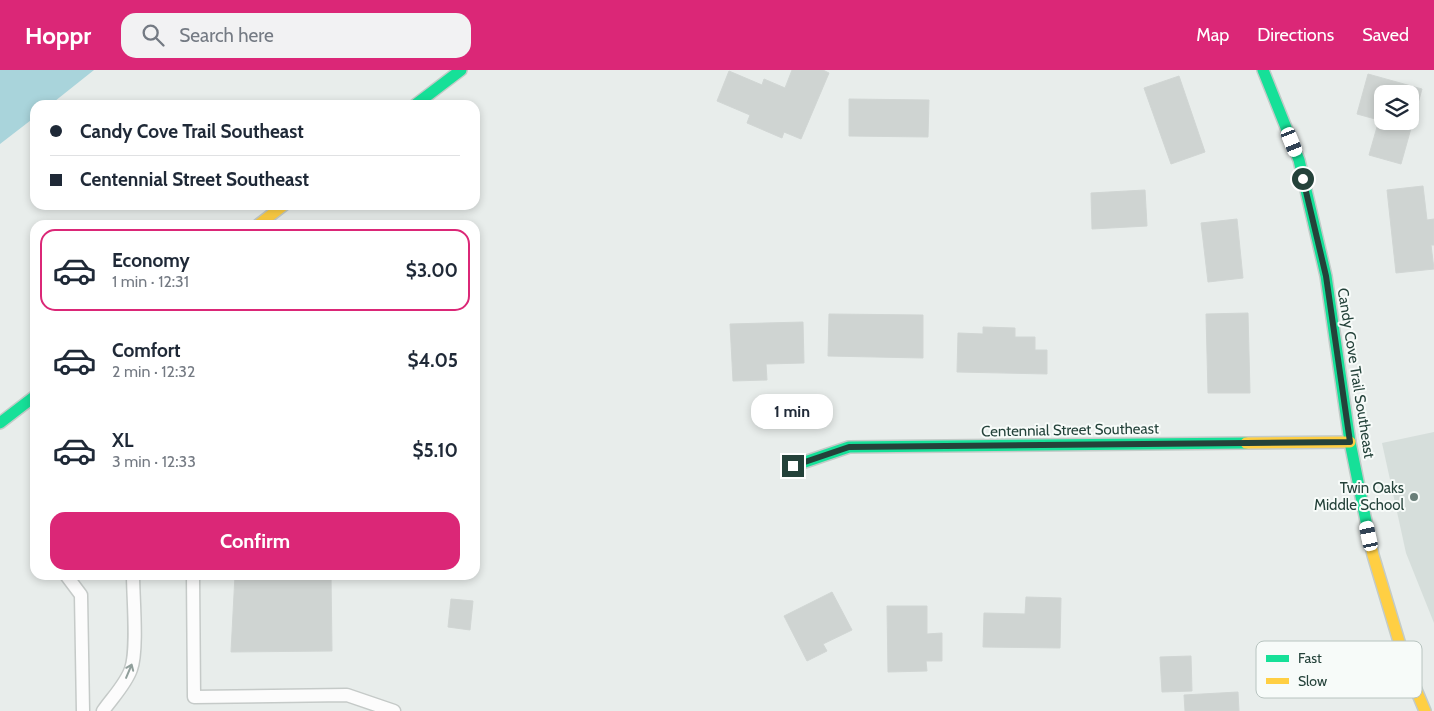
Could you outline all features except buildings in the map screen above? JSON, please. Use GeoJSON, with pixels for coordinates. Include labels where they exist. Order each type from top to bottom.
{"type":"FeatureCollection","features":[{"type":"Feature","properties":{"kind":"street"},"geometry":{"type":"LineString","coordinates":[[421,100],[460,70]]}},
{"type":"Feature","properties":{"kind":"street","name":"Candy Cove Trail Southeast"},"geometry":{"type":"LineString","coordinates":[[1263,70],[1299,160],[1326,276],[1350,442],[1373,555],[1400,641]]}},
{"type":"Feature","properties":{"kind":"street"},"geometry":{"type":"LineString","coordinates":[[264,220],[278,210]]}},
{"type":"Feature","properties":{"kind":"street"},"geometry":{"type":"LineString","coordinates":[[0,423],[30,400]]}},
{"type":"Feature","properties":{"kind":"street","name":"Centennial Street Southeast"},"geometry":{"type":"LineString","coordinates":[[793,466],[849,447],[1350,442]]}},
{"type":"Feature","properties":{"kind":"street","name":"Candy Cove Trail Southeast"},"geometry":{"type":"LineString","coordinates":[[1420,698],[1425,711]]}},
{"type":"Feature","properties":{"kind":"lane"},"geometry":{"type":"LineString","coordinates":[[70,580],[81,595],[83,711]]}},
{"type":"Feature","properties":{"kind":"lane"},"geometry":{"type":"LineString","coordinates":[[103,711],[129,674],[132,666],[134,651],[132,580]]}},
{"type":"Feature","properties":{"kind":"lane"},"geometry":{"type":"LineString","coordinates":[[193,580],[194,697],[347,695],[394,711]]}},
{"type":"Feature","properties":{"kind":"shaded area","name":"Twin Oaks Middle School"},"geometry":{"type":"Polygon","coordinates":[[[1434,432],[1434,623],[1406,553],[1382,443],[1434,432]]]}},
{"type":"Feature","properties":{"kind":"water"},"geometry":{"type":"Polygon","coordinates":[[[0,70],[94,70],[56,100],[30,100],[30,121],[0,144],[0,70]]]}},
{"type":"Feature","properties":{"kind":"traffic: fast"},"geometry":{"type":"LineString","coordinates":[[422,100],[461,70]]}},
{"type":"Feature","properties":{"kind":"traffic: fast"},"geometry":{"type":"LineString","coordinates":[[1263,70],[1299,160],[1326,276],[1350,442],[1369,536]]}},
{"type":"Feature","properties":{"kind":"traffic: fast"},"geometry":{"type":"LineString","coordinates":[[0,423],[30,400]]}},
{"type":"Feature","properties":{"kind":"traffic: fast"},"geometry":{"type":"LineString","coordinates":[[793,466],[849,447],[1246,443]]}},
{"type":"Feature","properties":{"kind":"traffic: slow"},"geometry":{"type":"LineString","coordinates":[[264,220],[278,210]]}},
{"type":"Feature","properties":{"kind":"traffic: slow"},"geometry":{"type":"LineString","coordinates":[[1246,443],[1350,442]]}},
{"type":"Feature","properties":{"kind":"traffic: slow"},"geometry":{"type":"LineString","coordinates":[[1369,536],[1399,641]]}},
{"type":"Feature","properties":{"kind":"traffic: slow"},"geometry":{"type":"LineString","coordinates":[[1420,698],[1425,711]]}},
{"type":"Feature","properties":{"kind":"place","name":"Twin Oaks Middle School"},"geometry":{"type":"Point","coordinates":[1414,497]}},
{"type":"Feature","properties":{"kind":"route"},"geometry":{"type":"LineString","coordinates":[[793,466],[849,447],[1350,442],[1326,276],[1303,179]]}}]}
